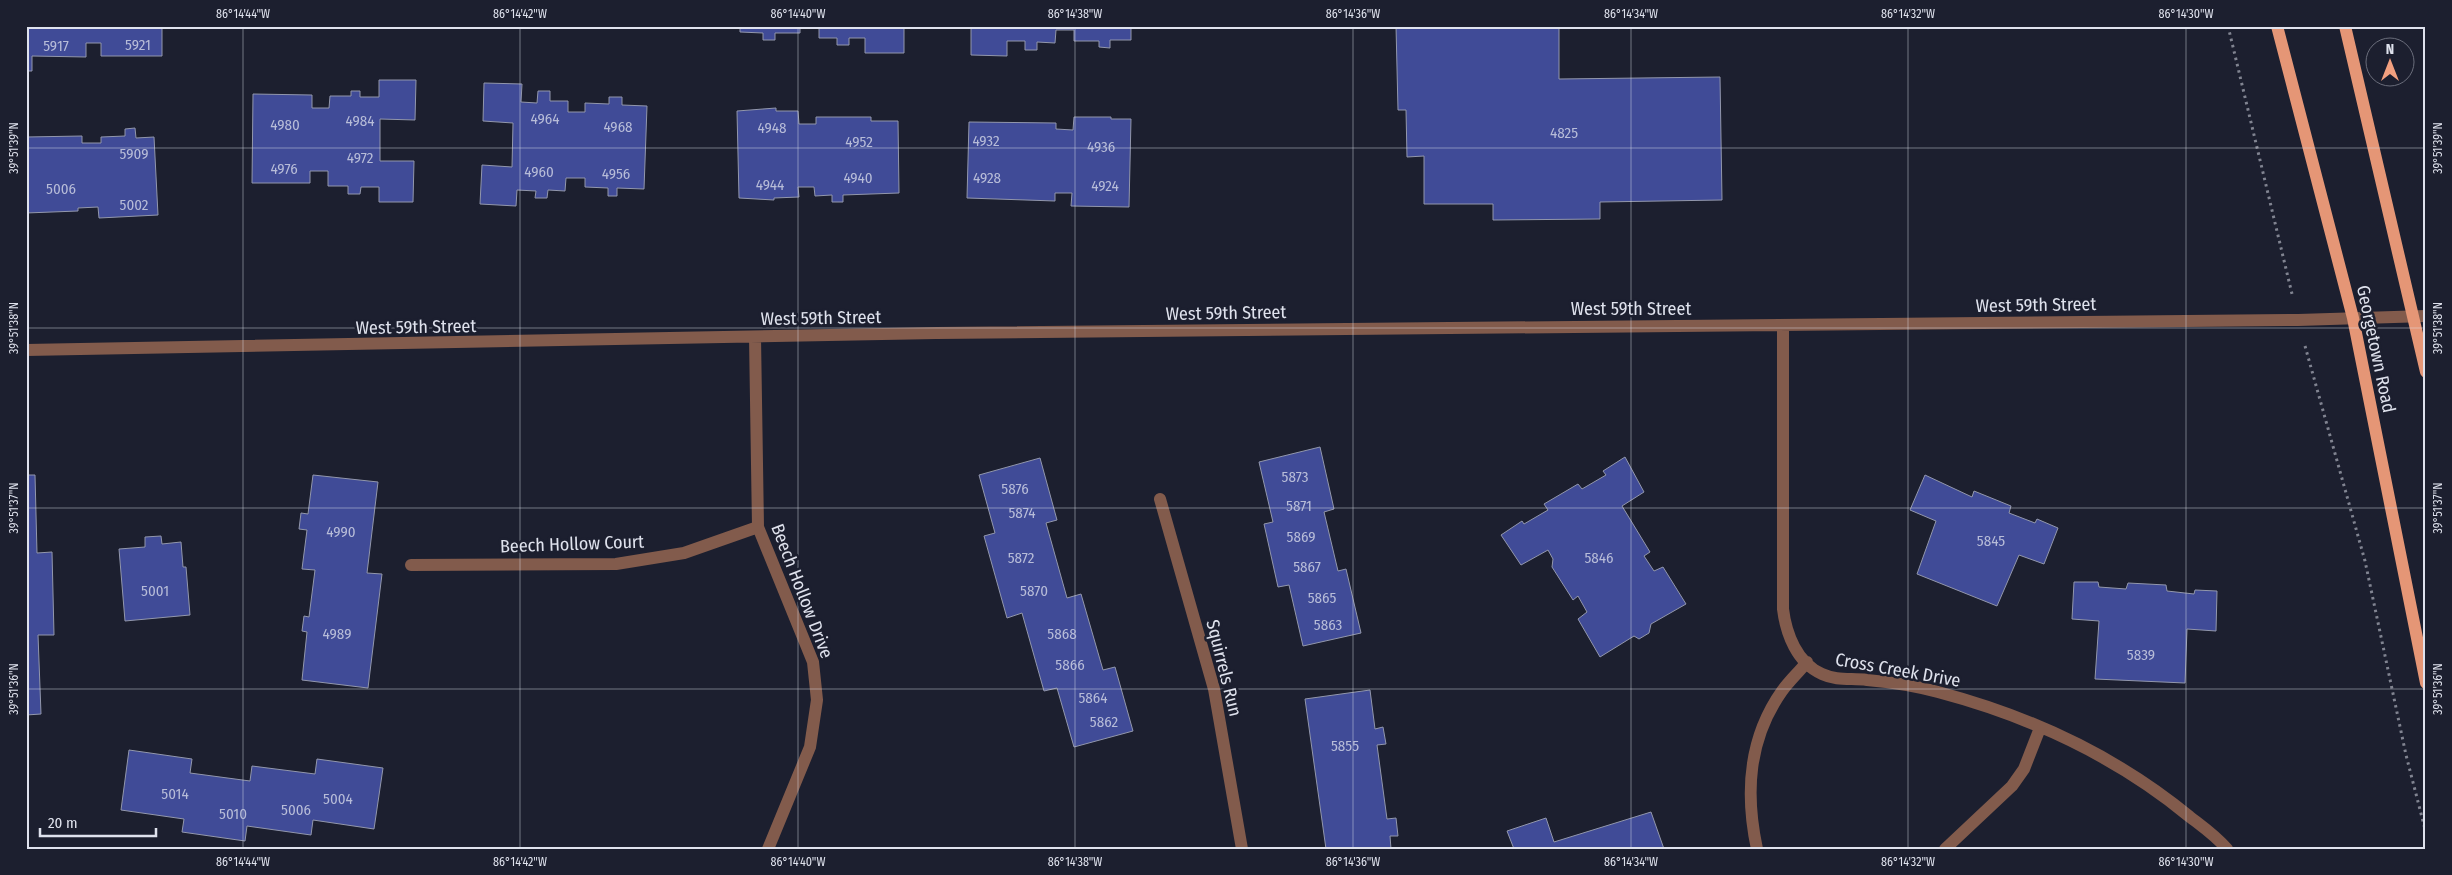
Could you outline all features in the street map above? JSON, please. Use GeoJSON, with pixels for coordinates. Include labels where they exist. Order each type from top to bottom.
{"type":"FeatureCollection","features":[{"type":"Feature","properties":{"kind":"main road","name":"Georgetown Road"},"geometry":{"type":"LineString","coordinates":[[2276,26],[2353,318],[2426,683]]}},
{"type":"Feature","properties":{"kind":"main road"},"geometry":{"type":"LineString","coordinates":[[2345,26],[2420,316],[2426,372]]}},
{"type":"Feature","properties":{"kind":"street","name":"West 59th Street"},"geometry":{"type":"LineString","coordinates":[[26,350],[966,333],[2298,320],[2420,316]]}},
{"type":"Feature","properties":{"kind":"street","name":"Cross Creek Drive"},"geometry":{"type":"LineString","coordinates":[[1783,326],[1783,609],[1789,638],[1807,662],[1821,674],[1839,679],[1866,679],[1938,692],[1981,704],[2089,749],[2135,775],[2206,828],[2227,849]]}},
{"type":"Feature","properties":{"kind":"street","name":"Beech Hollow Drive"},"geometry":{"type":"LineString","coordinates":[[755,337],[758,527],[812,662],[817,700],[810,747],[768,849]]}},
{"type":"Feature","properties":{"kind":"street","name":"Squirrels Run"},"geometry":{"type":"LineString","coordinates":[[1160,498],[1214,688],[1242,849]]}},
{"type":"Feature","properties":{"kind":"street","name":"Beech Hollow Court"},"geometry":{"type":"LineString","coordinates":[[411,565],[616,564],[643,561],[705,547],[758,527]]}},
{"type":"Feature","properties":{"kind":"street"},"geometry":{"type":"LineString","coordinates":[[1757,849],[1749,801],[1751,766],[1759,734],[1782,690],[1807,662]]}},
{"type":"Feature","properties":{"kind":"street"},"geometry":{"type":"LineString","coordinates":[[1945,849],[2012,786],[2024,769],[2040,728]]}},
{"type":"Feature","properties":{"kind":"path"},"geometry":{"type":"LineString","coordinates":[[2228,26],[2298,320],[2365,561],[2406,755],[2426,833]]}},
{"type":"Feature","properties":{"kind":"building"},"geometry":{"type":"Polygon","coordinates":[[[26,26],[162,26],[162,56],[101,56],[101,43],[86,43],[86,57],[32,56],[32,71],[26,71],[26,26]]]}},
{"type":"Feature","properties":{"kind":"building"},"geometry":{"type":"Polygon","coordinates":[[[740,26],[800,26],[800,33],[775,33],[775,40],[763,40],[763,33],[740,32],[740,26]]]}},
{"type":"Feature","properties":{"kind":"building"},"geometry":{"type":"Polygon","coordinates":[[[819,26],[904,26],[904,53],[865,53],[865,38],[849,38],[849,45],[837,45],[837,38],[819,38],[819,26]]]}},
{"type":"Feature","properties":{"kind":"building"},"geometry":{"type":"Polygon","coordinates":[[[971,26],[1131,26],[1131,40],[1110,40],[1110,48],[1099,47],[1099,41],[1074,41],[1074,30],[1056,30],[1055,43],[1037,42],[1037,50],[1025,50],[1025,41],[1007,41],[1007,56],[971,55],[971,26]]]}},
{"type":"Feature","properties":{"kind":"building"},"geometry":{"type":"Polygon","coordinates":[[[1396,26],[1559,26],[1559,79],[1720,77],[1722,200],[1600,202],[1600,219],[1493,220],[1493,204],[1424,204],[1424,156],[1407,157],[1406,110],[1398,110],[1396,26]]]}},
{"type":"Feature","properties":{"kind":"building"},"geometry":{"type":"Polygon","coordinates":[[[379,80],[416,80],[415,120],[380,119],[380,161],[414,161],[413,202],[379,202],[379,187],[361,187],[360,194],[348,194],[348,186],[328,186],[328,171],[310,171],[310,183],[252,183],[253,94],[312,95],[312,108],[329,108],[330,96],[351,96],[351,91],[360,91],[360,97],[379,97],[379,80]]]}},
{"type":"Feature","properties":{"kind":"building"},"geometry":{"type":"Polygon","coordinates":[[[484,83],[522,84],[521,102],[537,103],[538,91],[550,91],[550,101],[568,101],[568,112],[585,112],[585,103],[609,104],[609,97],[622,97],[622,105],[647,106],[644,189],[617,188],[617,196],[608,196],[608,188],[585,187],[585,178],[566,178],[565,191],[548,190],[547,198],[535,198],[536,191],[517,190],[516,206],[480,204],[482,165],[512,167],[513,123],[483,121],[484,83]]]}},
{"type":"Feature","properties":{"kind":"building"},"geometry":{"type":"Polygon","coordinates":[[[776,108],[776,111],[798,111],[799,124],[816,124],[816,117],[871,117],[871,121],[898,121],[899,193],[843,195],[843,202],[832,202],[832,195],[815,196],[814,187],[798,187],[799,197],[774,198],[774,200],[739,198],[737,111],[776,108]]]}},
{"type":"Feature","properties":{"kind":"building"},"geometry":{"type":"Polygon","coordinates":[[[1074,117],[1131,119],[1129,207],[1071,206],[1072,193],[1055,193],[1055,201],[967,198],[969,122],[1056,123],[1056,129],[1073,130],[1074,117]]]}},
{"type":"Feature","properties":{"kind":"building"},"geometry":{"type":"Polygon","coordinates":[[[135,128],[136,138],[154,137],[158,215],[99,218],[98,207],[78,208],[78,211],[26,213],[26,137],[82,136],[82,143],[101,143],[101,137],[125,136],[125,129],[135,128]]]}},
{"type":"Feature","properties":{"kind":"building"},"geometry":{"type":"Polygon","coordinates":[[[1320,447],[1334,509],[1324,512],[1338,571],[1346,569],[1361,633],[1303,646],[1289,585],[1278,587],[1264,524],[1273,522],[1259,462],[1320,447]]]}},
{"type":"Feature","properties":{"kind":"building"},"geometry":{"type":"Polygon","coordinates":[[[1625,457],[1644,492],[1622,506],[1650,552],[1644,556],[1654,571],[1663,567],[1686,604],[1651,624],[1649,633],[1639,639],[1634,636],[1600,657],[1578,619],[1587,612],[1578,596],[1573,600],[1552,567],[1553,559],[1548,550],[1521,565],[1501,535],[1522,521],[1524,524],[1548,510],[1544,504],[1578,484],[1582,489],[1606,475],[1603,471],[1625,457]]]}},
{"type":"Feature","properties":{"kind":"building"},"geometry":{"type":"Polygon","coordinates":[[[1040,458],[1057,520],[1046,523],[1067,598],[1081,594],[1103,670],[1115,667],[1133,731],[1074,747],[1057,688],[1044,691],[1022,613],[1007,618],[984,536],[995,533],[979,475],[1040,458]]]}},
{"type":"Feature","properties":{"kind":"building"},"geometry":{"type":"Polygon","coordinates":[[[26,475],[35,475],[37,553],[52,552],[54,635],[38,635],[41,714],[26,715],[26,475]]]}},
{"type":"Feature","properties":{"kind":"building"},"geometry":{"type":"Polygon","coordinates":[[[313,475],[378,482],[367,573],[382,574],[368,688],[302,680],[307,632],[302,631],[304,616],[309,617],[315,570],[302,569],[307,530],[299,529],[301,513],[308,514],[313,475]]]}},
{"type":"Feature","properties":{"kind":"building"},"geometry":{"type":"Polygon","coordinates":[[[1925,475],[1972,497],[1974,491],[2011,506],[2009,513],[2035,523],[2037,519],[2058,528],[2044,564],[2019,555],[1997,606],[1917,574],[1936,521],[1910,510],[1925,475]]]}},
{"type":"Feature","properties":{"kind":"building"},"geometry":{"type":"Polygon","coordinates":[[[161,536],[162,544],[181,542],[183,567],[186,567],[190,615],[125,621],[119,549],[145,547],[145,537],[161,536]]]}},
{"type":"Feature","properties":{"kind":"building"},"geometry":{"type":"Polygon","coordinates":[[[2074,582],[2098,582],[2099,587],[2126,589],[2128,583],[2166,585],[2167,591],[2194,594],[2195,590],[2217,591],[2216,631],[2187,629],[2185,683],[2095,679],[2099,621],[2072,619],[2074,582]]]}},
{"type":"Feature","properties":{"kind":"building"},"geometry":{"type":"Polygon","coordinates":[[[1370,690],[1375,729],[1383,727],[1386,744],[1377,745],[1387,819],[1396,818],[1398,836],[1390,836],[1391,849],[1326,849],[1305,699],[1370,690]]]}},
{"type":"Feature","properties":{"kind":"building"},"geometry":{"type":"Polygon","coordinates":[[[129,750],[192,759],[190,773],[250,781],[252,766],[315,774],[317,759],[383,768],[374,829],[313,820],[311,835],[247,826],[245,841],[182,832],[184,819],[121,810],[129,750]]]}},
{"type":"Feature","properties":{"kind":"building"},"geometry":{"type":"Polygon","coordinates":[[[1651,812],[1664,849],[1514,849],[1507,831],[1546,818],[1554,842],[1651,812]]]}}]}
